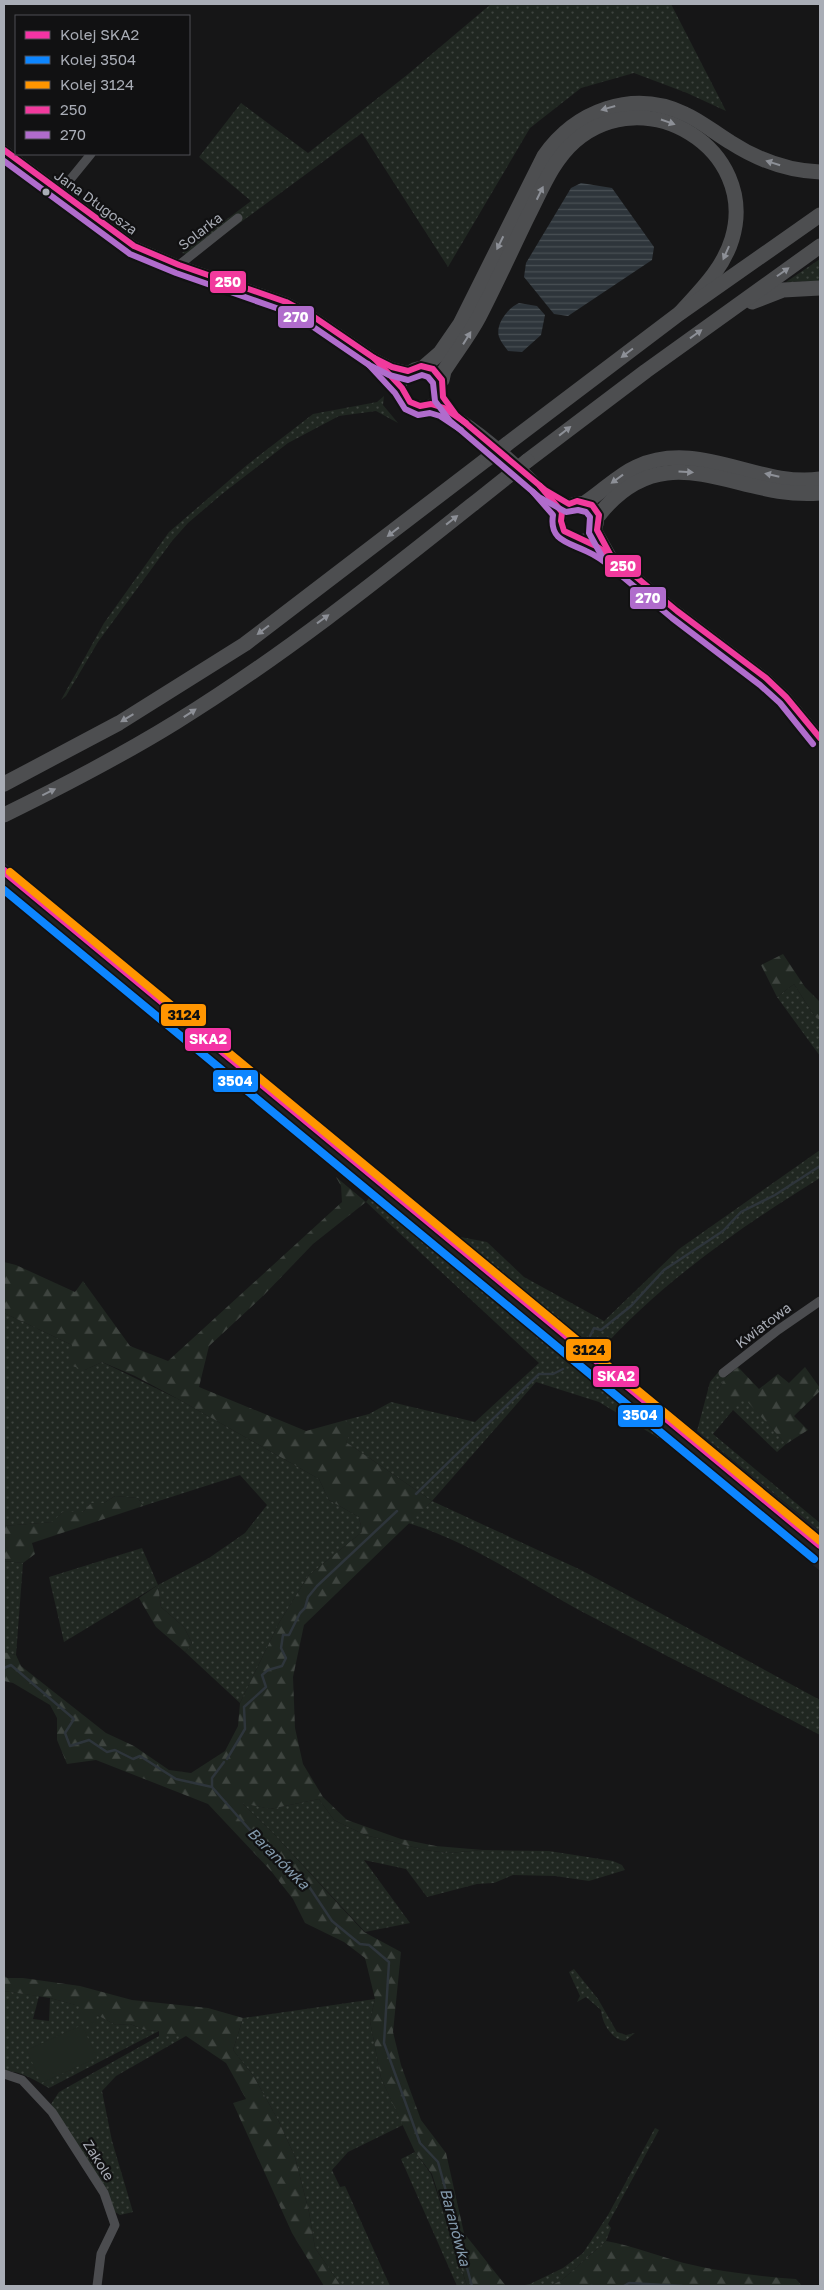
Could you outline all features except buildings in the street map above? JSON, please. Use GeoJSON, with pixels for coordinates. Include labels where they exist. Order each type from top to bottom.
{"type":"FeatureCollection","features":[{"type":"Feature","properties":{"kind":"highway"},"geometry":{"type":"LineString","coordinates":[[426,366],[440,353],[460,324],[544,156],[562,133],[589,115],[609,108],[631,104],[664,106],[694,118],[736,146],[766,161],[798,170],[820,172]]}},
{"type":"Feature","properties":{"kind":"highway"},"geometry":{"type":"LineString","coordinates":[[441,386],[444,371],[479,317],[555,163],[582,136],[613,120],[634,117],[652,118],[685,130],[703,142],[714,155],[730,183],[735,214],[732,238],[728,251],[715,272],[680,313]]}},
{"type":"Feature","properties":{"kind":"highway"},"geometry":{"type":"LineString","coordinates":[[4,784],[119,723],[245,644],[680,313],[820,215]]}},
{"type":"Feature","properties":{"kind":"highway"},"geometry":{"type":"LineString","coordinates":[[4,814],[135,747],[238,681],[342,605],[527,461],[715,320],[820,246]]}},
{"type":"Feature","properties":{"kind":"highway"},"geometry":{"type":"LineString","coordinates":[[715,320],[761,298],[783,290],[820,288]]}},
{"type":"Feature","properties":{"kind":"highway"},"geometry":{"type":"LineString","coordinates":[[586,502],[636,467],[665,458],[693,458],[787,478],[820,479]]}},
{"type":"Feature","properties":{"kind":"highway"},"geometry":{"type":"LineString","coordinates":[[598,522],[633,485],[649,477],[674,472],[702,474],[783,492],[820,493]]}},
{"type":"Feature","properties":{"kind":"street","name":"Jana Długosza"},"geometry":{"type":"LineString","coordinates":[[4,150],[134,246],[179,265],[286,302],[314,317],[374,358]]}},
{"type":"Feature","properties":{"kind":"street"},"geometry":{"type":"LineString","coordinates":[[60,192],[90,155]]}},
{"type":"Feature","properties":{"kind":"street","name":"Solarka"},"geometry":{"type":"LineString","coordinates":[[179,265],[238,218]]}},
{"type":"Feature","properties":{"kind":"street"},"geometry":{"type":"LineString","coordinates":[[374,358],[392,367],[408,371],[426,366],[433,369],[456,415]]}},
{"type":"Feature","properties":{"kind":"street"},"geometry":{"type":"LineString","coordinates":[[374,358],[402,388],[410,402],[420,406],[431,404],[456,415],[566,508]]}},
{"type":"Feature","properties":{"kind":"street"},"geometry":{"type":"LineString","coordinates":[[402,388],[404,376],[408,371]]}},
{"type":"Feature","properties":{"kind":"street"},"geometry":{"type":"LineString","coordinates":[[431,404],[441,386]]}},
{"type":"Feature","properties":{"kind":"street"},"geometry":{"type":"LineString","coordinates":[[611,556],[592,505],[578,501],[566,508],[561,523],[565,532],[573,538],[584,540],[611,556],[677,611],[766,678],[786,697],[820,738]]}},
{"type":"Feature","properties":{"kind":"street"},"geometry":{"type":"LineString","coordinates":[[584,540],[598,522]]}},
{"type":"Feature","properties":{"kind":"street","name":"Kwiatowa"},"geometry":{"type":"LineString","coordinates":[[723,1373],[820,1300]]}},
{"type":"Feature","properties":{"kind":"street","name":"Zakole"},"geometry":{"type":"LineString","coordinates":[[4,2074],[22,2080],[52,2112],[104,2193],[115,2225],[101,2254],[97,2286]]}},
{"type":"Feature","properties":{"kind":"shaded area"},"geometry":{"type":"Polygon","coordinates":[[[581,183],[612,188],[654,247],[652,260],[568,316],[554,314],[524,277],[526,263],[571,188],[581,183]]]}},
{"type":"Feature","properties":{"kind":"shaded area"},"geometry":{"type":"Polygon","coordinates":[[[519,303],[537,306],[545,315],[541,335],[522,352],[508,351],[499,337],[499,327],[503,317],[519,303]]]}},
{"type":"Feature","properties":{"kind":"shaded area"},"geometry":{"type":"Polygon","coordinates":[[[4,862],[494,1268],[820,1531],[820,1571],[385,1205],[227,1076],[94,960],[4,890],[4,862]]]}},
{"type":"Feature","properties":{"kind":"green space"},"geometry":{"type":"Polygon","coordinates":[[[491,4],[671,4],[726,111],[687,93],[634,73],[581,88],[530,128],[448,267],[362,133],[195,256],[182,253],[251,201],[199,157],[241,103],[308,153],[407,75],[491,4]]]}},
{"type":"Feature","properties":{"kind":"green space"},"geometry":{"type":"Polygon","coordinates":[[[820,259],[820,281],[786,282],[820,259]]]}},
{"type":"Feature","properties":{"kind":"green space"},"geometry":{"type":"Polygon","coordinates":[[[384,396],[383,405],[398,423],[376,411],[339,416],[288,443],[188,523],[172,541],[98,642],[66,696],[61,700],[104,623],[169,532],[247,465],[313,414],[377,402],[384,396]]]}},
{"type":"Feature","properties":{"kind":"green space"},"geometry":{"type":"Polygon","coordinates":[[[783,954],[805,987],[820,1002],[820,1020],[815,1017],[794,984],[777,997],[761,965],[783,954]]]}},
{"type":"Feature","properties":{"kind":"green space"},"geometry":{"type":"Polygon","coordinates":[[[794,984],[815,1017],[820,1020],[820,1056],[777,997],[794,984]]]}},
{"type":"Feature","properties":{"kind":"green space"},"geometry":{"type":"Polygon","coordinates":[[[820,1150],[820,1178],[732,1236],[675,1279],[648,1302],[599,1352],[455,1236],[487,1242],[524,1277],[604,1321],[679,1249],[820,1150]]]}},
{"type":"Feature","properties":{"kind":"green space"},"geometry":{"type":"Polygon","coordinates":[[[336,1177],[366,1202],[313,1244],[264,1295],[209,1346],[199,1387],[306,1431],[346,1420],[353,1428],[346,1442],[432,1501],[304,1625],[293,1677],[295,1728],[303,1764],[323,1797],[347,1820],[401,1839],[436,1846],[483,1850],[448,1853],[425,1850],[365,1835],[334,1820],[319,1799],[270,1809],[242,1803],[274,1834],[364,1932],[401,1952],[393,2032],[401,2065],[421,2120],[446,2153],[464,2233],[506,2286],[467,2286],[432,2174],[415,2152],[381,2078],[370,2021],[375,1999],[365,1958],[344,1942],[305,1923],[293,1899],[271,1871],[208,1804],[96,1760],[67,1764],[57,1740],[57,1718],[50,1705],[13,1683],[4,1681],[4,1652],[16,1655],[21,1666],[106,1733],[134,1746],[169,1770],[191,1773],[225,1751],[238,1726],[240,1703],[279,1623],[308,1576],[362,1532],[359,1517],[329,1500],[319,1479],[135,1376],[102,1362],[85,1370],[69,1365],[72,1345],[4,1313],[4,1262],[16,1265],[75,1292],[83,1281],[130,1346],[168,1361],[342,1202],[341,1186],[336,1177]]]}},
{"type":"Feature","properties":{"kind":"green space"},"geometry":{"type":"Polygon","coordinates":[[[372,1194],[675,1448],[599,1402],[536,1382],[432,1501],[346,1442],[352,1428],[346,1420],[369,1414],[391,1402],[475,1422],[539,1363],[366,1202],[372,1194]]]}},
{"type":"Feature","properties":{"kind":"green space"},"geometry":{"type":"Polygon","coordinates":[[[4,1313],[72,1345],[85,1370],[102,1362],[178,1399],[319,1479],[329,1500],[359,1517],[362,1532],[308,1576],[279,1623],[240,1703],[185,1652],[192,1643],[184,1627],[161,1607],[158,1585],[209,1558],[245,1533],[267,1505],[240,1475],[143,1506],[138,1498],[115,1496],[104,1503],[91,1503],[83,1512],[63,1512],[53,1522],[4,1526],[4,1313]]]}},
{"type":"Feature","properties":{"kind":"green space"},"geometry":{"type":"Polygon","coordinates":[[[738,1367],[759,1389],[778,1374],[789,1383],[805,1367],[820,1388],[820,1391],[794,1416],[808,1430],[786,1444],[744,1398],[733,1410],[716,1393],[726,1377],[738,1367]]]}},
{"type":"Feature","properties":{"kind":"green space"},"geometry":{"type":"Polygon","coordinates":[[[720,1370],[726,1377],[716,1393],[744,1397],[786,1444],[777,1452],[733,1410],[713,1434],[820,1523],[820,1531],[697,1431],[710,1382],[720,1370]]]}},
{"type":"Feature","properties":{"kind":"green space"},"geometry":{"type":"Polygon","coordinates":[[[115,1496],[138,1498],[143,1506],[32,1543],[35,1554],[23,1563],[4,1561],[4,1526],[52,1522],[63,1512],[83,1512],[91,1503],[104,1503],[115,1496]]]}},
{"type":"Feature","properties":{"kind":"green space"},"geometry":{"type":"Polygon","coordinates":[[[432,1501],[581,1570],[820,1700],[820,1735],[577,1609],[474,1550],[408,1523],[432,1501]]]}},
{"type":"Feature","properties":{"kind":"green space"},"geometry":{"type":"Polygon","coordinates":[[[142,1548],[158,1585],[64,1642],[49,1577],[142,1548]]]}},
{"type":"Feature","properties":{"kind":"green space"},"geometry":{"type":"Polygon","coordinates":[[[4,1561],[23,1563],[16,1655],[4,1652],[4,1561]]]}},
{"type":"Feature","properties":{"kind":"green space"},"geometry":{"type":"Polygon","coordinates":[[[158,1585],[161,1607],[184,1627],[192,1643],[185,1652],[156,1627],[139,1598],[158,1585]]]}},
{"type":"Feature","properties":{"kind":"green space"},"geometry":{"type":"Polygon","coordinates":[[[319,1799],[334,1820],[365,1835],[425,1850],[448,1853],[483,1850],[549,1851],[613,1861],[622,1865],[625,1870],[589,1881],[555,1876],[513,1875],[494,1883],[477,1884],[427,1897],[406,1869],[364,1860],[410,1923],[365,1932],[274,1834],[241,1802],[270,1809],[319,1799]]]}},
{"type":"Feature","properties":{"kind":"green space"},"geometry":{"type":"Polygon","coordinates":[[[574,1969],[598,1999],[617,2032],[626,2035],[635,2033],[625,2041],[620,2040],[608,2030],[601,2010],[586,1997],[577,2002],[580,1996],[569,1972],[574,1969]]]}},
{"type":"Feature","properties":{"kind":"green space"},"geometry":{"type":"Polygon","coordinates":[[[4,1975],[7,1978],[23,1978],[80,1986],[132,2000],[208,2008],[243,2018],[233,2050],[253,2075],[278,2120],[295,2157],[309,2212],[315,2248],[341,2286],[324,2286],[292,2233],[233,2103],[246,2099],[226,2063],[186,2036],[159,2036],[159,2031],[145,2030],[130,2024],[116,2025],[97,2015],[95,2023],[89,2026],[80,2015],[79,2006],[50,1998],[4,1991],[4,1975]]]}},
{"type":"Feature","properties":{"kind":"green space"},"geometry":{"type":"Polygon","coordinates":[[[4,1991],[39,1996],[33,2019],[49,2021],[50,1998],[80,2006],[116,2025],[130,2024],[145,2030],[159,2031],[49,2088],[22,2074],[4,2071],[4,1991]]]}},
{"type":"Feature","properties":{"kind":"green space"},"geometry":{"type":"Polygon","coordinates":[[[375,1999],[370,2021],[381,2078],[403,2125],[348,2152],[332,2170],[340,2187],[345,2186],[390,2286],[341,2286],[315,2248],[309,2212],[295,2157],[278,2120],[253,2075],[233,2050],[243,2018],[375,1999]]]}},
{"type":"Feature","properties":{"kind":"green space"},"geometry":{"type":"Polygon","coordinates":[[[82,2025],[97,2058],[41,2083],[27,2050],[82,2025]]]}},
{"type":"Feature","properties":{"kind":"green space"},"geometry":{"type":"Polygon","coordinates":[[[159,2036],[186,2036],[116,2076],[102,2091],[112,2141],[133,2212],[120,2215],[115,2212],[99,2178],[51,2104],[59,2092],[159,2036]]]}},
{"type":"Feature","properties":{"kind":"green space"},"geometry":{"type":"Polygon","coordinates":[[[655,2128],[659,2130],[608,2224],[611,2228],[606,2241],[562,2280],[550,2286],[520,2286],[530,2284],[563,2268],[583,2253],[608,2215],[655,2128]]]}},
{"type":"Feature","properties":{"kind":"green space"},"geometry":{"type":"Polygon","coordinates":[[[415,2152],[431,2174],[467,2286],[457,2286],[401,2159],[415,2152]]]}},
{"type":"Feature","properties":{"kind":"green space"},"geometry":{"type":"Polygon","coordinates":[[[606,2241],[698,2266],[796,2279],[802,2286],[550,2286],[562,2280],[606,2241]]]}},
{"type":"Feature","properties":{"kind":"waterway"},"geometry":{"type":"LineString","coordinates":[[590,1336],[594,1328],[601,1330],[631,1306],[664,1270],[723,1231],[741,1212],[775,1195],[820,1166]]}},
{"type":"Feature","properties":{"kind":"waterway"},"geometry":{"type":"LineString","coordinates":[[416,1494],[539,1374],[553,1374],[563,1369]]}},
{"type":"Feature","properties":{"kind":"waterway"},"geometry":{"type":"LineString","coordinates":[[227,1759],[245,1729],[244,1707],[266,1687],[262,1675],[268,1670],[282,1666],[286,1658],[281,1648],[283,1635],[289,1635],[300,1613],[305,1608],[308,1597],[317,1586],[397,1511]]}},
{"type":"Feature","properties":{"kind":"waterway","name":"Baranówka"},"geometry":{"type":"LineString","coordinates":[[4,1668],[11,1665],[74,1719],[65,1733],[70,1746],[89,1740],[107,1752],[115,1750],[133,1759],[140,1756],[176,1779],[212,1787],[271,1854],[304,1879],[332,1921],[360,1944],[369,1945],[389,1962],[384,2043],[420,2143],[438,2162],[472,2286]]}},
{"type":"Feature","properties":{"kind":"waterway"},"geometry":{"type":"LineString","coordinates":[[212,1787],[212,1778],[224,1762]]}},
{"type":"Feature","properties":{"kind":"waterway","name":"Baranówka"},"geometry":{"type":"LineString","coordinates":[[624,2286],[629,2283],[682,2286]]}},
{"type":"Feature","properties":{"kind":"rail line","name":"SKA2"},"geometry":{"type":"LineString","coordinates":[[4,871],[820,1545]]}},
{"type":"Feature","properties":{"kind":"rail line","name":"3124"},"geometry":{"type":"LineString","coordinates":[[10,872],[820,1541]]}},
{"type":"Feature","properties":{"kind":"rail line","name":"3504"},"geometry":{"type":"LineString","coordinates":[[4,890],[814,1559]]}},
{"type":"Feature","properties":{"kind":"transit line","name":"250"},"geometry":{"type":"LineString","coordinates":[[4,150],[134,246],[179,265],[286,302],[314,317],[374,358],[392,367],[408,371],[421,366],[433,369],[442,380],[443,397],[456,415],[545,490],[569,504],[577,501],[592,505],[599,515],[597,530],[611,556],[677,611],[766,678],[786,697],[820,738]]}},
{"type":"Feature","properties":{"kind":"transit line","name":"270"},"geometry":{"type":"LineString","coordinates":[[4,161],[130,254],[176,273],[282,310],[309,324],[369,365],[389,375],[408,380],[422,375],[428,377],[433,383],[435,401],[450,421],[539,497],[566,512],[578,510],[586,512],[590,517],[589,533],[605,562],[672,618],[760,685],[780,703],[813,744]]}},
{"type":"Feature","properties":{"kind":"transit line","name":"250"},"geometry":{"type":"LineString","coordinates":[[374,358],[402,388],[410,402],[420,406],[431,404],[444,408],[466,423]]}},
{"type":"Feature","properties":{"kind":"transit line","name":"270"},"geometry":{"type":"LineString","coordinates":[[368,364],[395,393],[405,409],[418,415],[430,413],[440,416],[461,430]]}},
{"type":"Feature","properties":{"kind":"transit line","name":"250"},"geometry":{"type":"LineString","coordinates":[[540,486],[562,512],[561,521],[564,531],[596,546],[618,561]]}},
{"type":"Feature","properties":{"kind":"transit line","name":"270"},"geometry":{"type":"LineString","coordinates":[[533,492],[553,515],[552,523],[554,530],[561,539],[596,556],[612,568]]}}]}
